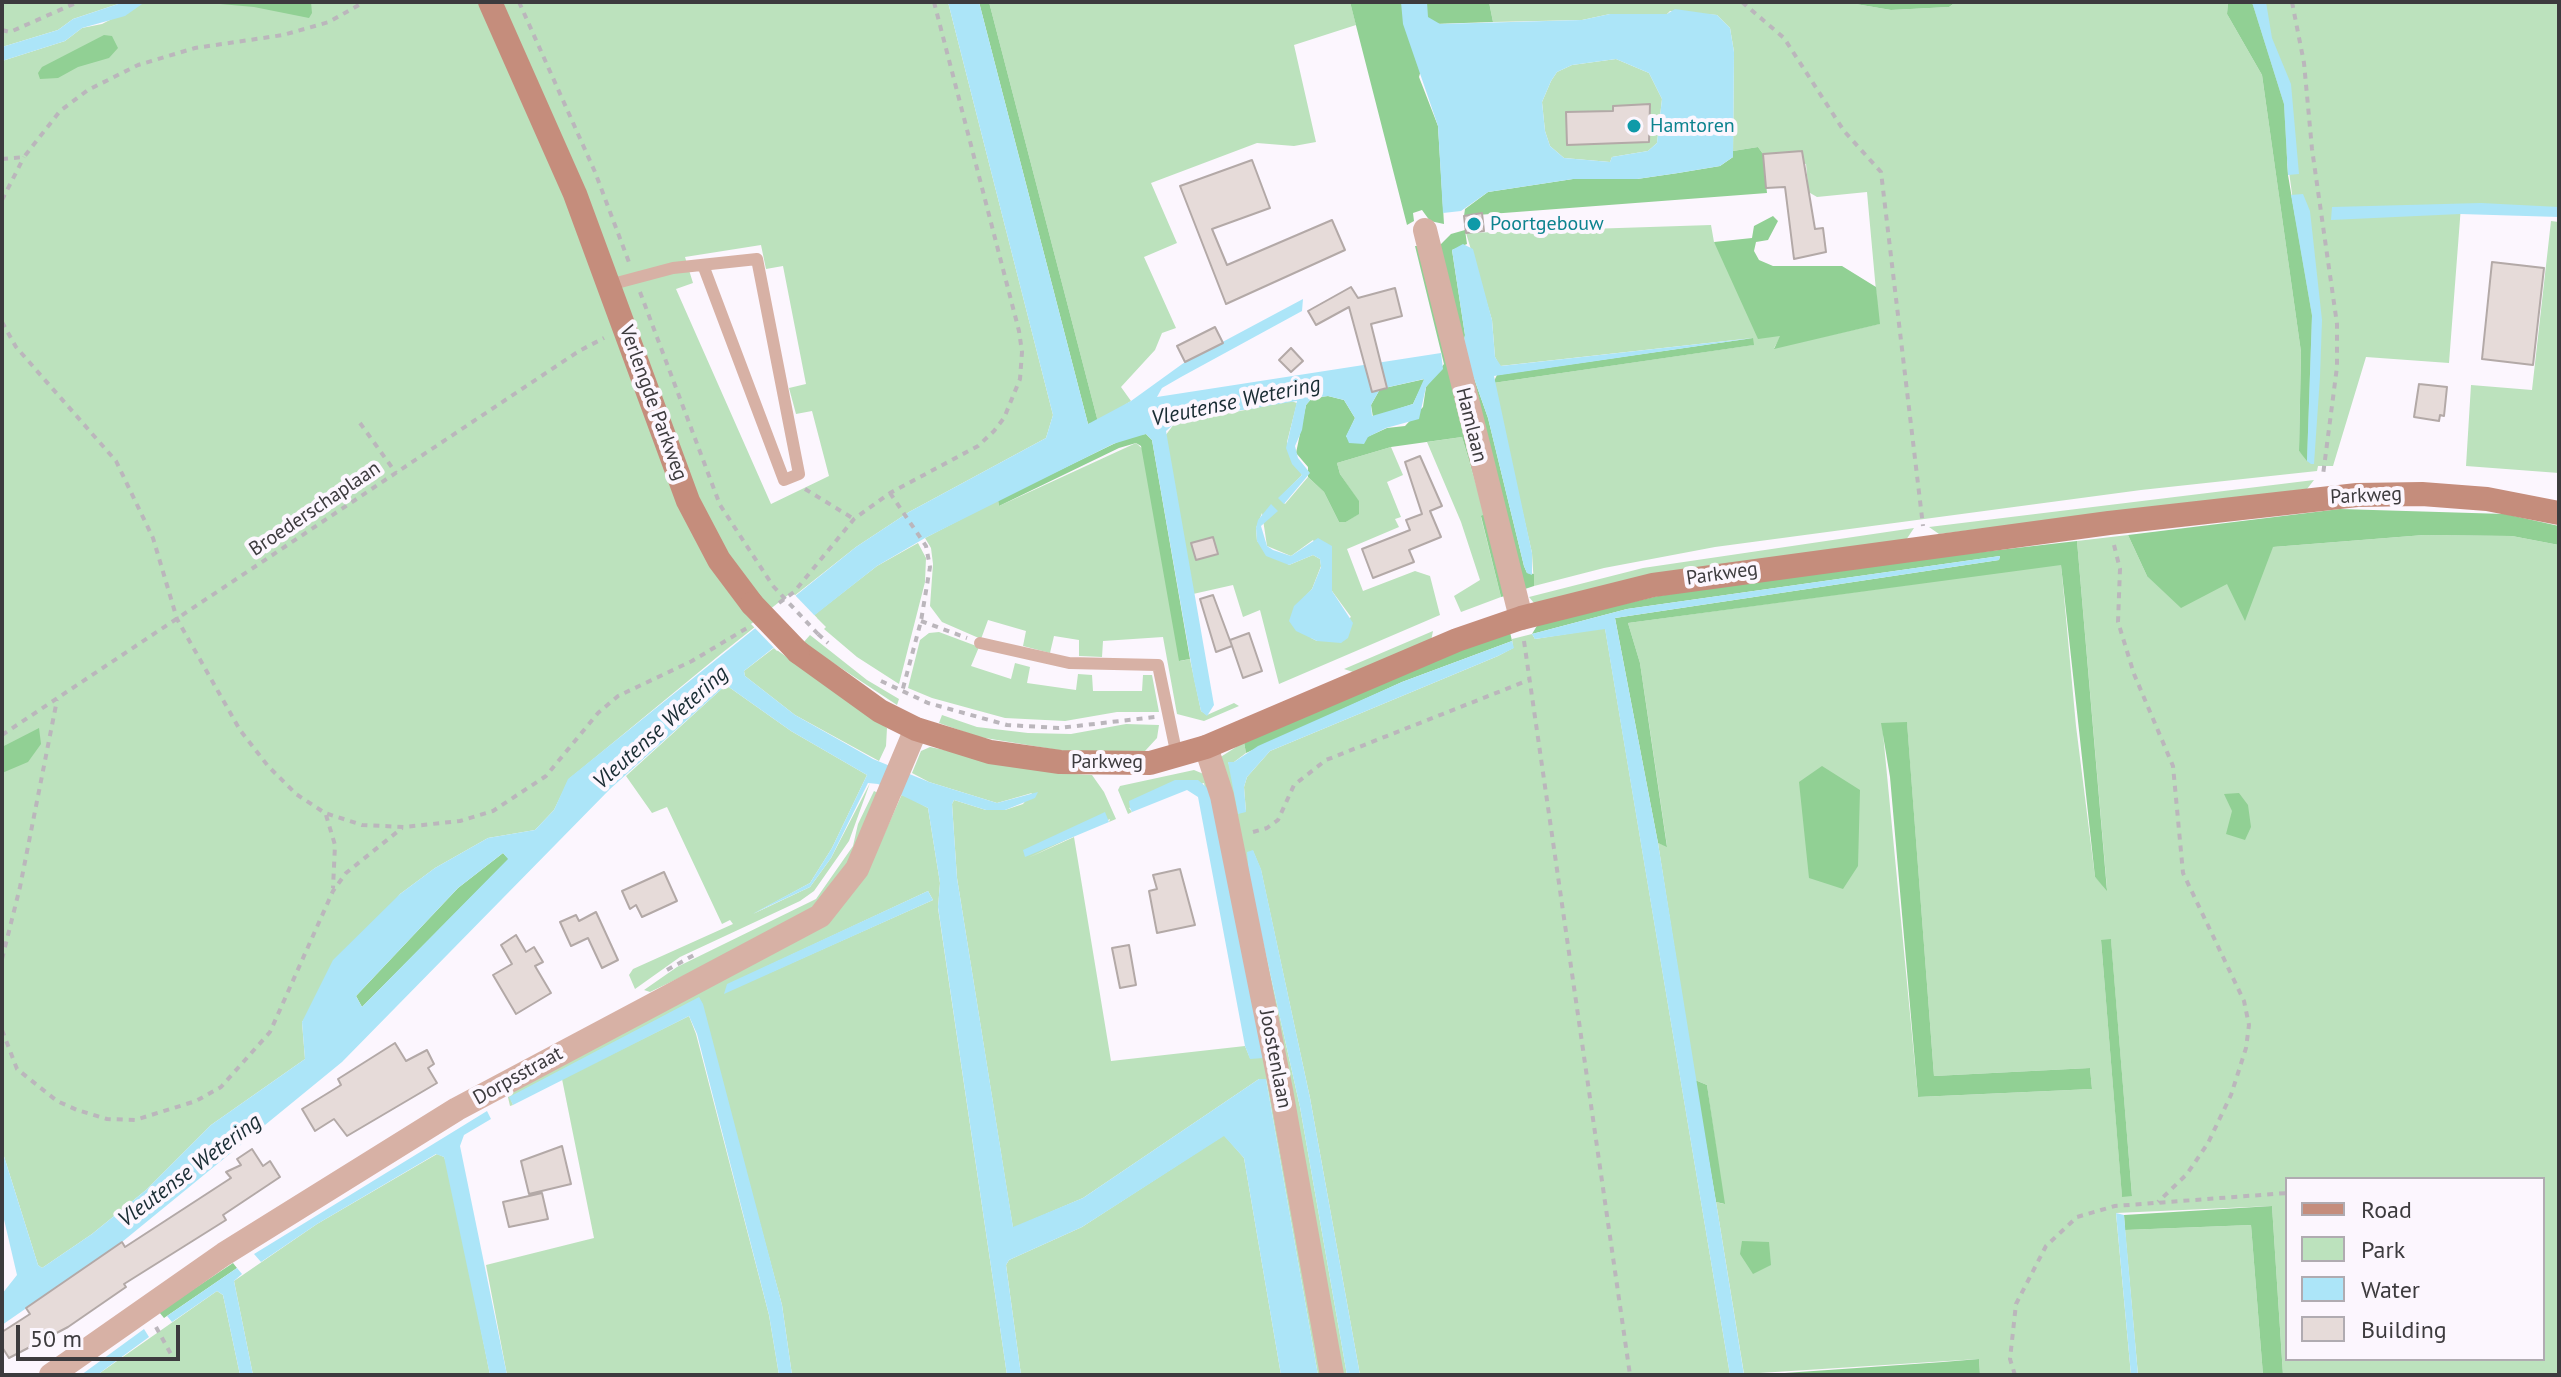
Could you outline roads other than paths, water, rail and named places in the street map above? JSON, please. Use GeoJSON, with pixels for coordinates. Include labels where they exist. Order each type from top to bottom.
{"type":"FeatureCollection","features":[{"type":"Feature","properties":{"kind":"street","name":"Verlengde Parkweg"},"geometry":{"type":"LineString","coordinates":[[490,2],[550,133],[626,327],[688,501],[719,560],[758,613],[798,652],[869,704],[916,729]]}},
{"type":"Feature","properties":{"kind":"street","name":"Hamlaan"},"geometry":{"type":"LineString","coordinates":[[1425,230],[1521,618]]}},
{"type":"Feature","properties":{"kind":"street","name":"Parkweg"},"geometry":{"type":"LineString","coordinates":[[916,729],[990,752],[1060,762],[1150,763],[1206,747],[1457,640],[1521,618],[1653,585],[1926,546],[2321,498],[2422,494],[2487,499],[2559,513]]}},
{"type":"Feature","properties":{"kind":"street","name":"Dorpsstraat"},"geometry":{"type":"LineString","coordinates":[[51,1375],[281,1218],[457,1109],[820,916],[857,869],[916,729]]}},
{"type":"Feature","properties":{"kind":"street","name":"Joostenlaan"},"geometry":{"type":"LineString","coordinates":[[1206,747],[1230,838],[1281,1090],[1332,1375]]}},
{"type":"Feature","properties":{"kind":"lane"},"geometry":{"type":"LineString","coordinates":[[609,285],[634,276],[703,265],[757,259],[799,474],[784,480],[703,265]]}},
{"type":"Feature","properties":{"kind":"lane"},"geometry":{"type":"LineString","coordinates":[[980,643],[1069,663],[1158,665],[1177,756]]}},
{"type":"Feature","properties":{"kind":"water"},"geometry":{"type":"Polygon","coordinates":[[[124,2],[145,2],[125,16],[82,28],[65,41],[2,61],[2,47],[58,30],[73,19],[124,2]]]}},
{"type":"Feature","properties":{"kind":"water","name":"Vleutense Wetering"},"geometry":{"type":"Polygon","coordinates":[[[948,2],[979,2],[1088,424],[1131,401],[1185,362],[1303,299],[1302,311],[1162,388],[1157,397],[1441,353],[1443,369],[1426,387],[1419,419],[1386,428],[1368,437],[1364,444],[1349,443],[1346,436],[1355,418],[1344,400],[1328,396],[1312,398],[1306,405],[1302,430],[1295,446],[1298,458],[1310,473],[1284,504],[1278,498],[1302,475],[1292,464],[1286,448],[1297,401],[1206,416],[1174,424],[1166,431],[1214,705],[1207,716],[1201,711],[1194,680],[1152,440],[1146,434],[1113,444],[925,538],[877,566],[744,671],[745,676],[795,715],[873,759],[929,782],[997,803],[1038,792],[1035,798],[1005,810],[986,810],[954,800],[952,804],[957,878],[1013,1227],[1083,1198],[1259,1079],[1266,1079],[1318,1375],[1281,1375],[1244,1158],[1224,1136],[1082,1227],[1009,1260],[1006,1265],[1021,1375],[1007,1375],[938,907],[940,883],[928,808],[878,784],[868,783],[831,858],[810,887],[752,914],[810,883],[832,848],[867,775],[791,731],[726,685],[610,789],[342,1062],[122,1242],[2,1325],[2,1294],[17,1275],[2,1211],[2,1150],[38,1265],[42,1268],[92,1234],[146,1190],[211,1125],[305,1059],[302,1022],[333,960],[400,894],[435,868],[488,838],[535,830],[554,810],[568,779],[856,547],[909,512],[1046,438],[1053,415],[948,2]],[[1424,379],[1380,389],[1371,405],[1372,416],[1413,404],[1424,379]],[[503,853],[458,888],[356,996],[362,1007],[508,859],[503,853]]]}},
{"type":"Feature","properties":{"kind":"water"},"geometry":{"type":"Polygon","coordinates":[[[1401,2],[1427,2],[1428,17],[1440,24],[1582,20],[1610,14],[1667,14],[1675,9],[1717,15],[1730,28],[1734,52],[1733,157],[1720,166],[1637,179],[1573,179],[1488,192],[1461,211],[1443,213],[1438,126],[1403,24],[1401,2]],[[1616,59],[1572,65],[1557,72],[1542,102],[1550,146],[1564,158],[1610,162],[1612,157],[1648,151],[1657,143],[1662,99],[1649,73],[1616,59]]]}},
{"type":"Feature","properties":{"kind":"water"},"geometry":{"type":"Polygon","coordinates":[[[2252,2],[2266,2],[2272,38],[2291,84],[2299,174],[2288,175],[2284,104],[2252,2]]]}},
{"type":"Feature","properties":{"kind":"water"},"geometry":{"type":"Polygon","coordinates":[[[2303,194],[2310,211],[2322,320],[2314,464],[2307,461],[2312,315],[2291,195],[2303,194]]]}},
{"type":"Feature","properties":{"kind":"water"},"geometry":{"type":"Polygon","coordinates":[[[2481,203],[2559,207],[2559,217],[2460,214],[2331,220],[2332,207],[2481,203]]]}},
{"type":"Feature","properties":{"kind":"water"},"geometry":{"type":"Polygon","coordinates":[[[1463,244],[1473,249],[1492,320],[1495,357],[1501,366],[1753,338],[1494,376],[1532,553],[1532,575],[1527,573],[1524,566],[1488,418],[1463,347],[1465,335],[1452,250],[1463,244]]]}},
{"type":"Feature","properties":{"kind":"water"},"geometry":{"type":"Polygon","coordinates":[[[1271,504],[1278,511],[1261,526],[1267,546],[1291,556],[1318,538],[1332,546],[1332,591],[1353,623],[1348,638],[1341,643],[1317,641],[1296,631],[1289,621],[1294,606],[1312,589],[1321,567],[1320,559],[1313,555],[1289,565],[1266,556],[1257,541],[1256,528],[1258,520],[1271,504]]]}},
{"type":"Feature","properties":{"kind":"water"},"geometry":{"type":"Polygon","coordinates":[[[2000,556],[1999,560],[1615,618],[1658,843],[1744,1375],[1730,1375],[1605,629],[1535,639],[1532,634],[1627,609],[2000,556]]]}},
{"type":"Feature","properties":{"kind":"water"},"geometry":{"type":"Polygon","coordinates":[[[1512,641],[1514,648],[1498,656],[1270,751],[1247,777],[1244,787],[1246,812],[1238,814],[1228,762],[1234,762],[1258,746],[1402,682],[1512,641]]]}},
{"type":"Feature","properties":{"kind":"water"},"geometry":{"type":"Polygon","coordinates":[[[1175,780],[1198,780],[1211,791],[1263,1058],[1250,1059],[1245,1046],[1198,797],[1187,790],[1132,812],[1130,808],[1129,801],[1175,780]]]}},
{"type":"Feature","properties":{"kind":"water"},"geometry":{"type":"Polygon","coordinates":[[[1105,812],[1109,822],[1025,857],[1023,850],[1105,812]]]}},
{"type":"Feature","properties":{"kind":"water"},"geometry":{"type":"Polygon","coordinates":[[[1253,850],[1261,869],[1310,1098],[1360,1375],[1347,1375],[1300,1107],[1249,879],[1247,852],[1253,850]]]}},
{"type":"Feature","properties":{"kind":"water"},"geometry":{"type":"Polygon","coordinates":[[[928,891],[933,900],[724,994],[727,984],[928,891]]]}},
{"type":"Feature","properties":{"kind":"water"},"geometry":{"type":"Polygon","coordinates":[[[699,997],[782,1305],[792,1375],[779,1375],[769,1315],[697,1034],[689,1016],[513,1105],[509,1097],[699,997]]]}},
{"type":"Feature","properties":{"kind":"water"},"geometry":{"type":"Polygon","coordinates":[[[487,1111],[491,1119],[464,1135],[460,1146],[507,1375],[490,1375],[444,1157],[436,1154],[317,1224],[261,1262],[254,1254],[487,1111]]]}},
{"type":"Feature","properties":{"kind":"water"},"geometry":{"type":"Polygon","coordinates":[[[2116,1213],[2124,1215],[2138,1375],[2131,1375],[2116,1213]]]}},
{"type":"Feature","properties":{"kind":"water"},"geometry":{"type":"Polygon","coordinates":[[[237,1268],[242,1274],[234,1281],[253,1375],[240,1375],[223,1295],[217,1291],[172,1322],[167,1316],[237,1268]]]}},
{"type":"Feature","properties":{"kind":"water"},"geometry":{"type":"Polygon","coordinates":[[[144,1329],[149,1337],[97,1375],[81,1375],[144,1329]]]}},
{"type":"Feature","properties":{"kind":"place","name":"Hamtoren"},"geometry":{"type":"Point","coordinates":[1634,126]}},
{"type":"Feature","properties":{"kind":"place","name":"Poortgebouw"},"geometry":{"type":"Point","coordinates":[1474,224]}}]}
